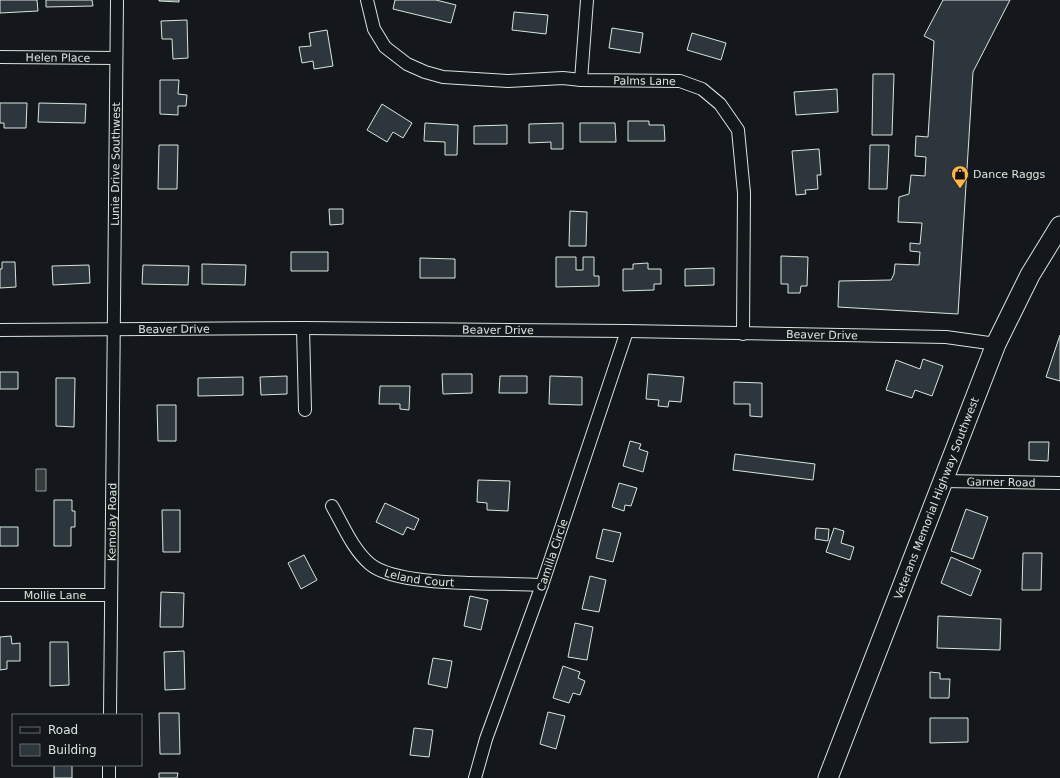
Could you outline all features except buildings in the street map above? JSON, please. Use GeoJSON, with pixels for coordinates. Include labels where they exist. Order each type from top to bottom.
{"type":"FeatureCollection","features":[{"type":"Feature","properties":{"kind":"main road","name":"Veterans Memorial Highway Southwest"},"geometry":{"type":"LineString","coordinates":[[828,778],[996,344],[1030,275],[1060,226]]}},
{"type":"Feature","properties":{"kind":"street","name":"Lunie Drive Southwest"},"geometry":{"type":"LineString","coordinates":[[114,329],[117,0]]}},
{"type":"Feature","properties":{"kind":"street","name":"Palms Lane"},"geometry":{"type":"LineString","coordinates":[[367,0],[374,29],[385,47],[407,64],[425,72],[443,77],[508,81],[563,78],[581,80],[603,79],[680,81],[702,88],[720,104],[738,130],[744,193],[743,334]]}},
{"type":"Feature","properties":{"kind":"street"},"geometry":{"type":"LineString","coordinates":[[581,80],[586,0]]}},
{"type":"Feature","properties":{"kind":"street","name":"Helen Place"},"geometry":{"type":"LineString","coordinates":[[0,57],[116,58]]}},
{"type":"Feature","properties":{"kind":"street"},"geometry":{"type":"LineString","coordinates":[[303,328],[305,410]]}},
{"type":"Feature","properties":{"kind":"street","name":"Beaver Drive"},"geometry":{"type":"LineString","coordinates":[[0,330],[303,328],[627,331],[946,337],[996,344]]}},
{"type":"Feature","properties":{"kind":"street","name":"Kemolay Road"},"geometry":{"type":"LineString","coordinates":[[110,714],[114,329]]}},
{"type":"Feature","properties":{"kind":"street","name":"Camilla Circle"},"geometry":{"type":"LineString","coordinates":[[475,778],[486,739],[542,585],[627,331]]}},
{"type":"Feature","properties":{"kind":"street","name":"Garner Road"},"geometry":{"type":"LineString","coordinates":[[943,481],[1060,483]]}},
{"type":"Feature","properties":{"kind":"street","name":"Leland Court"},"geometry":{"type":"LineString","coordinates":[[332,506],[359,552],[371,565],[385,572],[426,581],[542,585]]}},
{"type":"Feature","properties":{"kind":"street","name":"Mollie Lane"},"geometry":{"type":"LineString","coordinates":[[0,595],[111,595]]}},
{"type":"Feature","properties":{"kind":"street"},"geometry":{"type":"LineString","coordinates":[[109,766],[109,778]]}},
{"type":"Feature","properties":{"kind":"shaded area"},"geometry":{"type":"Polygon","coordinates":[[[36,469],[46,469],[46,491],[36,491],[36,469]]]}},
{"type":"Feature","properties":{"kind":"place","name":"Dance Raggs"},"geometry":{"type":"Point","coordinates":[960,189]}}]}
